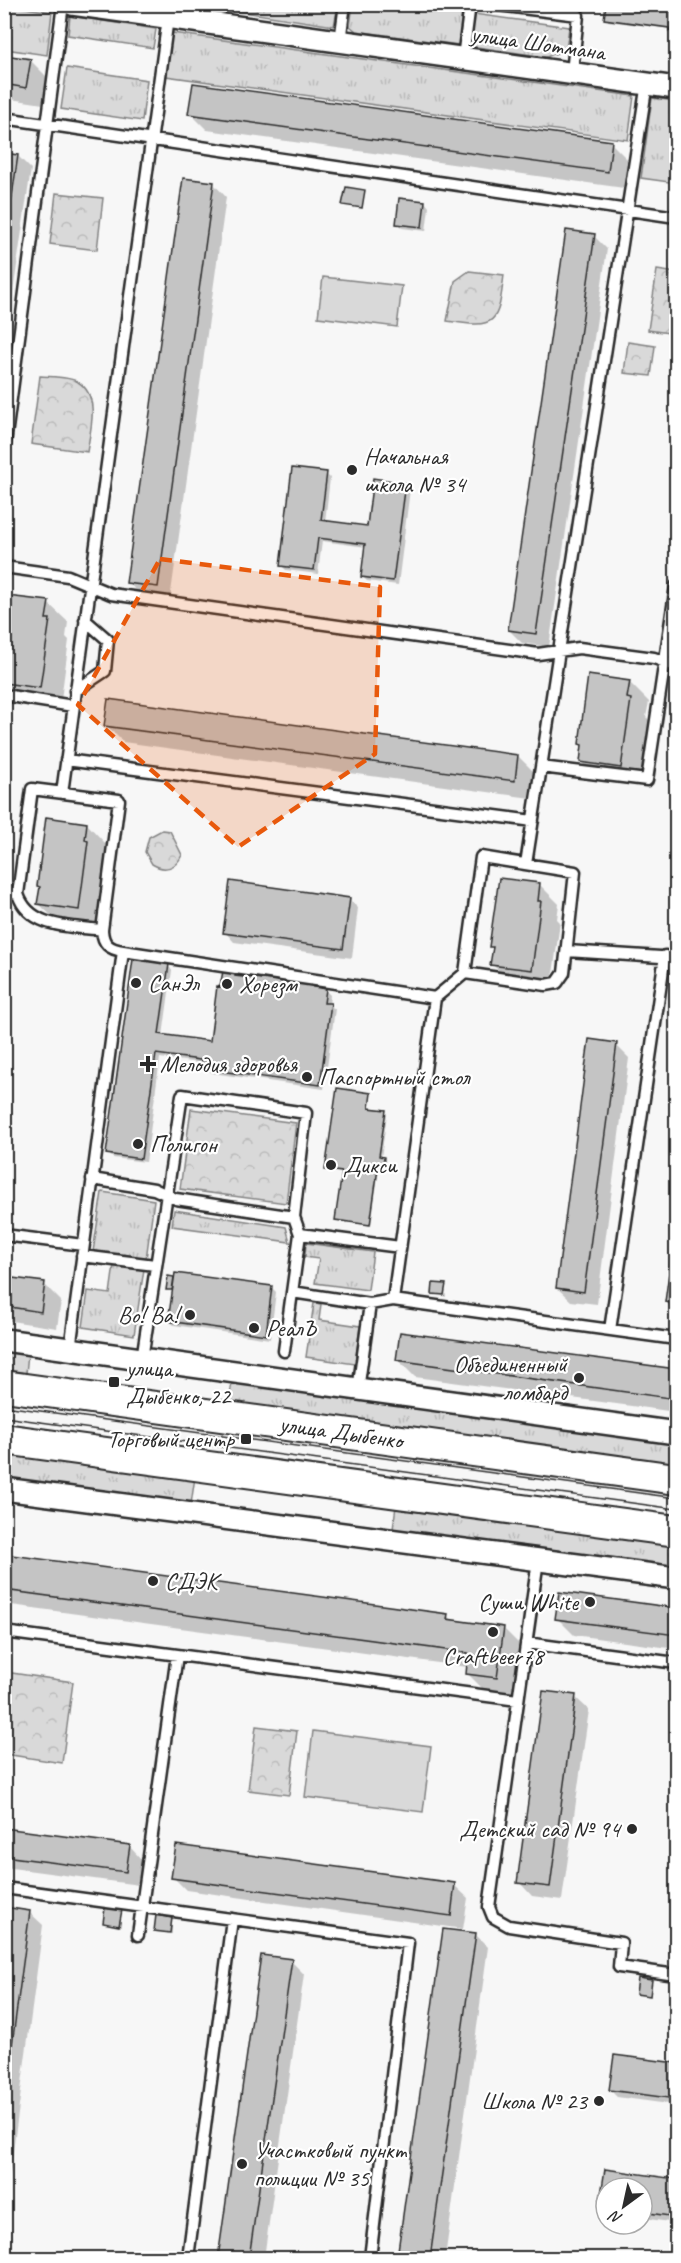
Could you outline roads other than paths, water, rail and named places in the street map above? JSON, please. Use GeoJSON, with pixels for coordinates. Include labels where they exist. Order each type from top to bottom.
{"type":"FeatureCollection","features":[{"type":"Feature","properties":{"kind":"main road","name":"улица Дыбенко"},"geometry":{"type":"LineString","coordinates":[[4,1386],[676,1479]]}},
{"type":"Feature","properties":{"kind":"main road"},"geometry":{"type":"LineString","coordinates":[[4,1439],[676,1531]]}},
{"type":"Feature","properties":{"kind":"street","name":"улица Шотмана"},"geometry":{"type":"LineString","coordinates":[[72,4],[119,8],[168,18],[676,87]]}},
{"type":"Feature","properties":{"kind":"street"},"geometry":{"type":"LineString","coordinates":[[4,1340],[676,1433]]}},
{"type":"Feature","properties":{"kind":"street"},"geometry":{"type":"LineString","coordinates":[[4,1488],[676,1578]]}},
{"type":"Feature","properties":{"kind":"lane"},"geometry":{"type":"LineString","coordinates":[[4,451],[63,4]]}},
{"type":"Feature","properties":{"kind":"lane"},"geometry":{"type":"LineString","coordinates":[[340,41],[345,4]]}},
{"type":"Feature","properties":{"kind":"lane"},"geometry":{"type":"LineString","coordinates":[[464,58],[470,4]]}},
{"type":"Feature","properties":{"kind":"lane"},"geometry":{"type":"LineString","coordinates":[[489,4],[579,15],[572,73]]}},
{"type":"Feature","properties":{"kind":"lane"},"geometry":{"type":"LineString","coordinates":[[62,793],[168,18]]}},
{"type":"Feature","properties":{"kind":"lane"},"geometry":{"type":"LineString","coordinates":[[526,864],[647,83]]}},
{"type":"Feature","properties":{"kind":"lane"},"geometry":{"type":"LineString","coordinates":[[4,118],[676,217]]}},
{"type":"Feature","properties":{"kind":"lane"},"geometry":{"type":"LineString","coordinates":[[4,567],[68,576],[111,594],[175,604],[538,654],[579,648],[654,658],[672,664]]}},
{"type":"Feature","properties":{"kind":"lane"},"geometry":{"type":"LineString","coordinates":[[541,767],[647,780],[658,700],[672,664],[676,586]]}},
{"type":"Feature","properties":{"kind":"lane"},"geometry":{"type":"LineString","coordinates":[[75,691],[105,671],[108,640],[85,620]]}},
{"type":"Feature","properties":{"kind":"lane"},"geometry":{"type":"LineString","coordinates":[[4,695],[73,706]]}},
{"type":"Feature","properties":{"kind":"lane"},"geometry":{"type":"LineString","coordinates":[[66,760],[533,821]]}},
{"type":"Feature","properties":{"kind":"lane"},"geometry":{"type":"LineString","coordinates":[[102,930],[41,921],[22,906],[18,894],[32,789],[119,800],[102,930],[103,939],[108,946],[123,951],[435,998]]}},
{"type":"Feature","properties":{"kind":"lane"},"geometry":{"type":"LineString","coordinates":[[393,1300],[435,998],[465,973],[481,857],[575,872],[564,973],[557,983],[546,985],[465,973]]}},
{"type":"Feature","properties":{"kind":"lane"},"geometry":{"type":"LineString","coordinates":[[4,892],[18,894]]}},
{"type":"Feature","properties":{"kind":"lane"},"geometry":{"type":"LineString","coordinates":[[70,1349],[123,951]]}},
{"type":"Feature","properties":{"kind":"lane"},"geometry":{"type":"LineString","coordinates":[[567,951],[632,957],[676,958]]}},
{"type":"Feature","properties":{"kind":"lane"},"geometry":{"type":"LineString","coordinates":[[610,1330],[665,956]]}},
{"type":"Feature","properties":{"kind":"lane"},"geometry":{"type":"LineString","coordinates":[[141,1359],[182,1095],[306,1113],[294,1217],[300,1234],[284,1351]]}},
{"type":"Feature","properties":{"kind":"lane"},"geometry":{"type":"LineString","coordinates":[[92,1179],[154,1189],[176,1199],[294,1217]]}},
{"type":"Feature","properties":{"kind":"lane"},"geometry":{"type":"LineString","coordinates":[[300,1234],[400,1247]]}},
{"type":"Feature","properties":{"kind":"lane"},"geometry":{"type":"LineString","coordinates":[[4,1235],[155,1265]]}},
{"type":"Feature","properties":{"kind":"lane"},"geometry":{"type":"LineString","coordinates":[[292,1292],[370,1304],[393,1300],[676,1340]]}},
{"type":"Feature","properties":{"kind":"lane"},"geometry":{"type":"LineString","coordinates":[[358,1390],[370,1304]]}},
{"type":"Feature","properties":{"kind":"lane"},"geometry":{"type":"LineString","coordinates":[[538,1560],[489,1907],[493,1917],[509,1926],[621,1943],[619,1967],[676,1975]]}},
{"type":"Feature","properties":{"kind":"lane"},"geometry":{"type":"LineString","coordinates":[[4,1632],[518,1700]]}},
{"type":"Feature","properties":{"kind":"lane"},"geometry":{"type":"LineString","coordinates":[[526,1643],[676,1663]]}},
{"type":"Feature","properties":{"kind":"lane"},"geometry":{"type":"LineString","coordinates":[[138,1935],[177,1655]]}},
{"type":"Feature","properties":{"kind":"lane"},"geometry":{"type":"LineString","coordinates":[[4,1888],[408,1943],[370,2259]]}},
{"type":"Feature","properties":{"kind":"lane"},"geometry":{"type":"LineString","coordinates":[[189,2259],[232,1918]]}},
{"type":"Feature","properties":{"kind":"tram line"},"geometry":{"type":"LineString","coordinates":[[4,1406],[676,1498]]}},
{"type":"Feature","properties":{"kind":"tram line"},"geometry":{"type":"LineString","coordinates":[[4,1417],[676,1509]]}},
{"type":"Feature","properties":{"kind":"place","name":"Начальная школа № 34"},"geometry":{"type":"Point","coordinates":[352,470]}},
{"type":"Feature","properties":{"kind":"place","name":"СанЭл"},"geometry":{"type":"Point","coordinates":[136,983]}},
{"type":"Feature","properties":{"kind":"place","name":"Хорезм"},"geometry":{"type":"Point","coordinates":[227,984]}},
{"type":"Feature","properties":{"kind":"place","name":"Мелодия здоровья"},"geometry":{"type":"Point","coordinates":[148,1064]}},
{"type":"Feature","properties":{"kind":"place","name":"Паспортный стол"},"geometry":{"type":"Point","coordinates":[307,1077]}},
{"type":"Feature","properties":{"kind":"place","name":"Полигон"},"geometry":{"type":"Point","coordinates":[138,1144]}},
{"type":"Feature","properties":{"kind":"place","name":"Дикси"},"geometry":{"type":"Point","coordinates":[331,1165]}},
{"type":"Feature","properties":{"kind":"place","name":"Во! Ва!"},"geometry":{"type":"Point","coordinates":[190,1315]}},
{"type":"Feature","properties":{"kind":"place","name":"РеалЪ"},"geometry":{"type":"Point","coordinates":[254,1328]}},
{"type":"Feature","properties":{"kind":"place","name":"Объединенный ломбард"},"geometry":{"type":"Point","coordinates":[579,1378]}},
{"type":"Feature","properties":{"kind":"place","name":"улица Дыбенко, 22"},"geometry":{"type":"Point","coordinates":[114,1382]}},
{"type":"Feature","properties":{"kind":"place","name":"Торговый центр"},"geometry":{"type":"Point","coordinates":[246,1439]}},
{"type":"Feature","properties":{"kind":"place","name":"СДЭК"},"geometry":{"type":"Point","coordinates":[153,1581]}},
{"type":"Feature","properties":{"kind":"place","name":"Суши White"},"geometry":{"type":"Point","coordinates":[590,1602]}},
{"type":"Feature","properties":{"kind":"place","name":"Craftbeer78"},"geometry":{"type":"Point","coordinates":[493,1632]}},
{"type":"Feature","properties":{"kind":"place","name":"Детский сад № 94"},"geometry":{"type":"Point","coordinates":[632,1829]}},
{"type":"Feature","properties":{"kind":"place","name":"Школа № 23"},"geometry":{"type":"Point","coordinates":[599,2101]}},
{"type":"Feature","properties":{"kind":"place","name":"Участковый пункт полиции № 35"},"geometry":{"type":"Point","coordinates":[242,2164]}}]}
